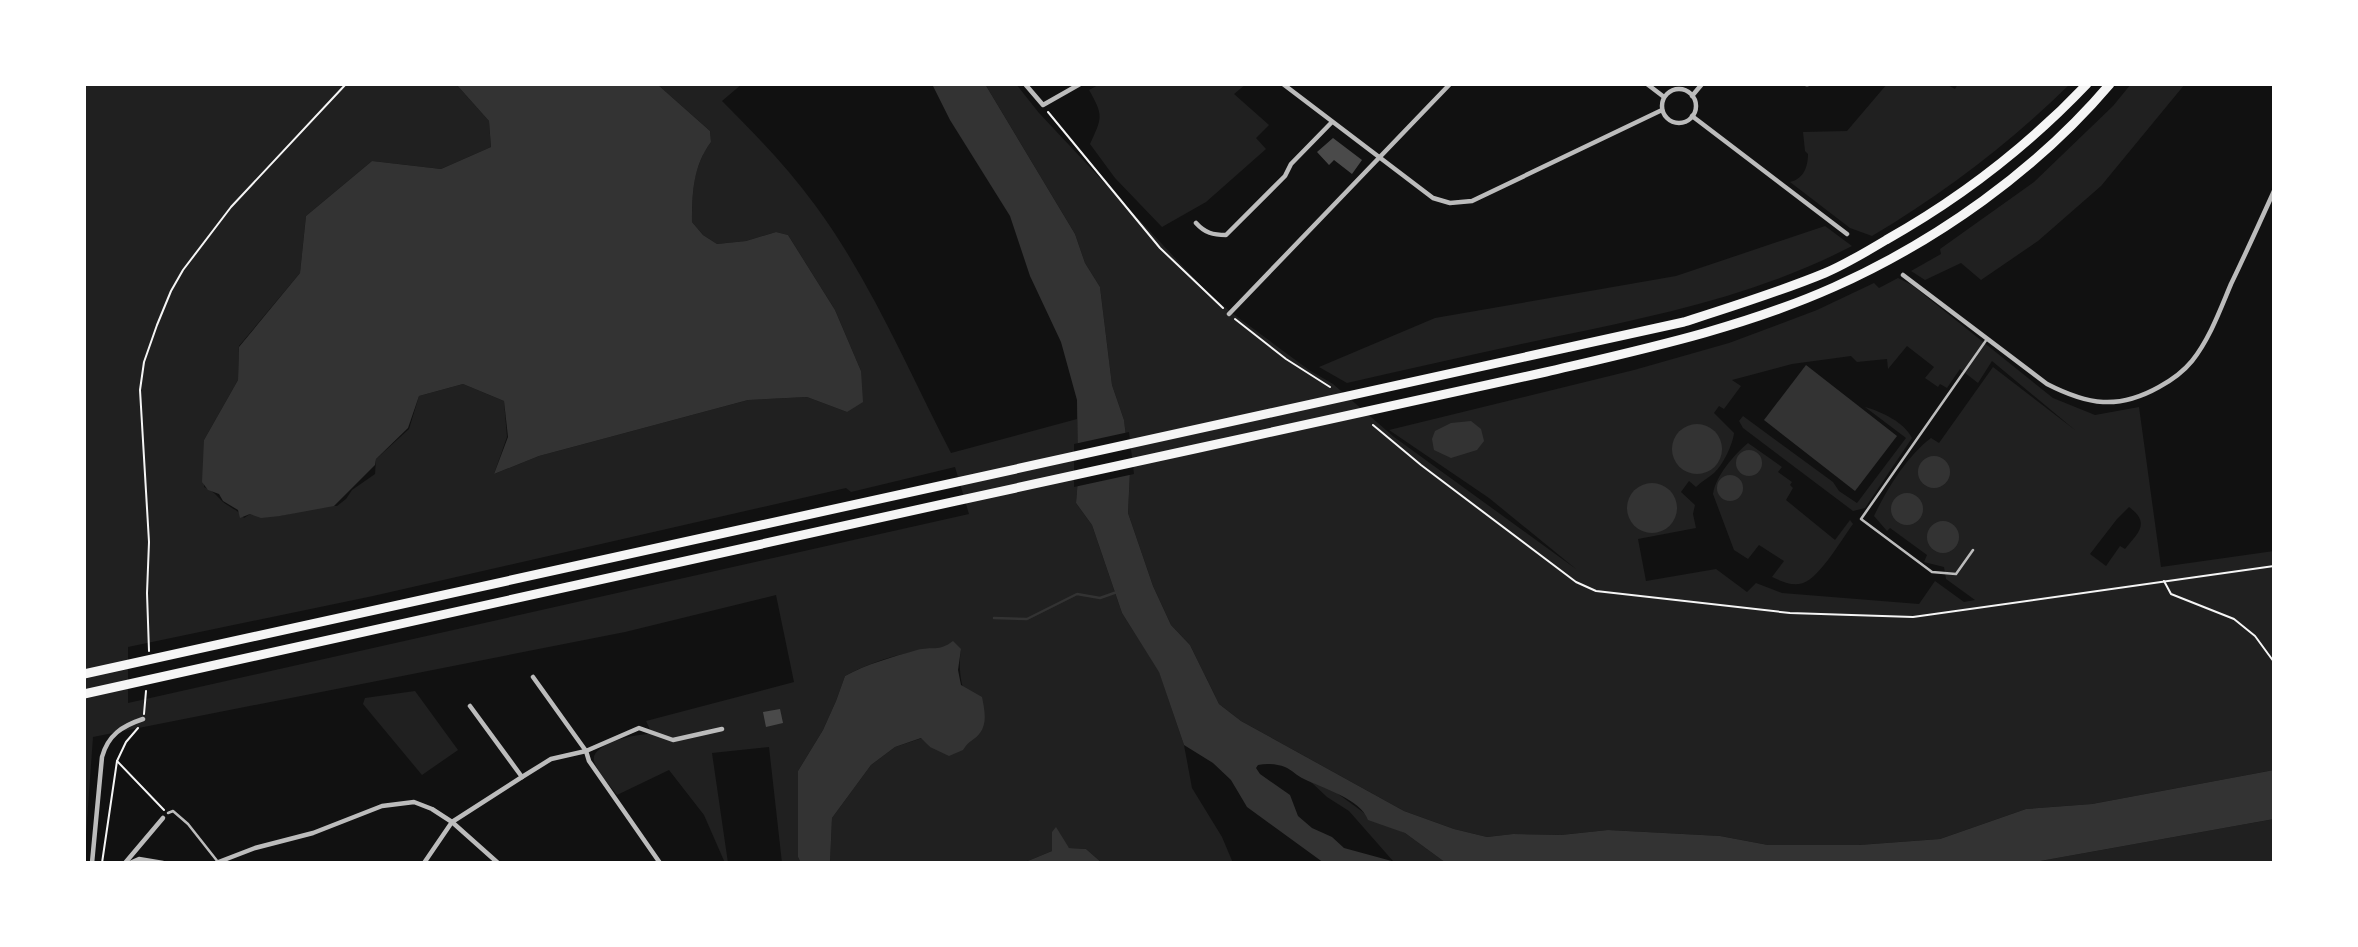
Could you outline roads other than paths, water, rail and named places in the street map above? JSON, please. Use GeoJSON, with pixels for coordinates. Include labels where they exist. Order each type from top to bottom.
{"type":"FeatureCollection","features":[{"type":"Feature","properties":{"kind":"highway"},"geometry":{"type":"LineString","coordinates":[[84,674],[1684,322],[1827,272],[1900,232],[1958,196],[2002,164],[2063,110],[2087,84]]}},
{"type":"Feature","properties":{"kind":"highway"},"geometry":{"type":"LineString","coordinates":[[84,694],[1693,338],[1767,314],[1836,286],[1921,241],[2027,166],[2110,84]]}},
{"type":"Feature","properties":{"kind":"street"},"geometry":{"type":"LineString","coordinates":[[1025,84],[1043,105],[1080,84]]}},
{"type":"Feature","properties":{"kind":"street"},"geometry":{"type":"LineString","coordinates":[[1283,84],[1433,198],[1450,203],[1472,201],[1662,110]]}},
{"type":"Feature","properties":{"kind":"street"},"geometry":{"type":"LineString","coordinates":[[1229,314],[1450,84]]}},
{"type":"Feature","properties":{"kind":"street"},"geometry":{"type":"LineString","coordinates":[[1647,84],[1664,97]]}},
{"type":"Feature","properties":{"kind":"street"},"geometry":{"type":"LineString","coordinates":[[1692,96],[1702,84]]}},
{"type":"Feature","properties":{"kind":"street"},"geometry":{"type":"LineString","coordinates":[[1678,89],[1692,96],[1695,108],[1692,116],[1685,122],[1675,123],[1667,118],[1662,110],[1664,97],[1678,89]]}},
{"type":"Feature","properties":{"kind":"street"},"geometry":{"type":"LineString","coordinates":[[1692,116],[1847,234]]}},
{"type":"Feature","properties":{"kind":"street"},"geometry":{"type":"LineString","coordinates":[[1196,223],[1202,230],[1214,235],[1226,235],[1285,176],[1291,164],[1332,122]]}},
{"type":"Feature","properties":{"kind":"street"},"geometry":{"type":"LineString","coordinates":[[1903,275],[2048,384],[2069,395],[2091,401],[2137,399],[2175,379],[2192,361],[2207,337],[2274,191]]}},
{"type":"Feature","properties":{"kind":"street"},"geometry":{"type":"LineString","coordinates":[[533,677],[660,863]]}},
{"type":"Feature","properties":{"kind":"street"},"geometry":{"type":"LineString","coordinates":[[470,706],[522,777]]}},
{"type":"Feature","properties":{"kind":"street"},"geometry":{"type":"LineString","coordinates":[[92,863],[102,758],[106,744],[127,724],[143,719]]}},
{"type":"Feature","properties":{"kind":"street"},"geometry":{"type":"LineString","coordinates":[[424,863],[452,822],[551,759],[586,751],[639,728],[673,740],[722,729]]}},
{"type":"Feature","properties":{"kind":"street"},"geometry":{"type":"LineString","coordinates":[[217,863],[255,848],[313,833],[382,806],[414,802],[432,809],[452,822],[498,863]]}},
{"type":"Feature","properties":{"kind":"street"},"geometry":{"type":"LineString","coordinates":[[128,863],[163,818]]}},
{"type":"Feature","properties":{"kind":"street"},"geometry":{"type":"LineString","coordinates":[[128,863],[139,859],[163,863]]}},
{"type":"Feature","properties":{"kind":"lane"},"geometry":{"type":"LineString","coordinates":[[1973,550],[1956,574],[1931,572],[1861,519],[1987,339]]}},
{"type":"Feature","properties":{"kind":"lane"},"geometry":{"type":"LineString","coordinates":[[167,813],[173,811],[188,824],[217,863]]}},
{"type":"Feature","properties":{"kind":"waterway"},"geometry":{"type":"LineString","coordinates":[[994,618],[1027,619],[1077,594],[1100,598],[1117,592]]}}]}
